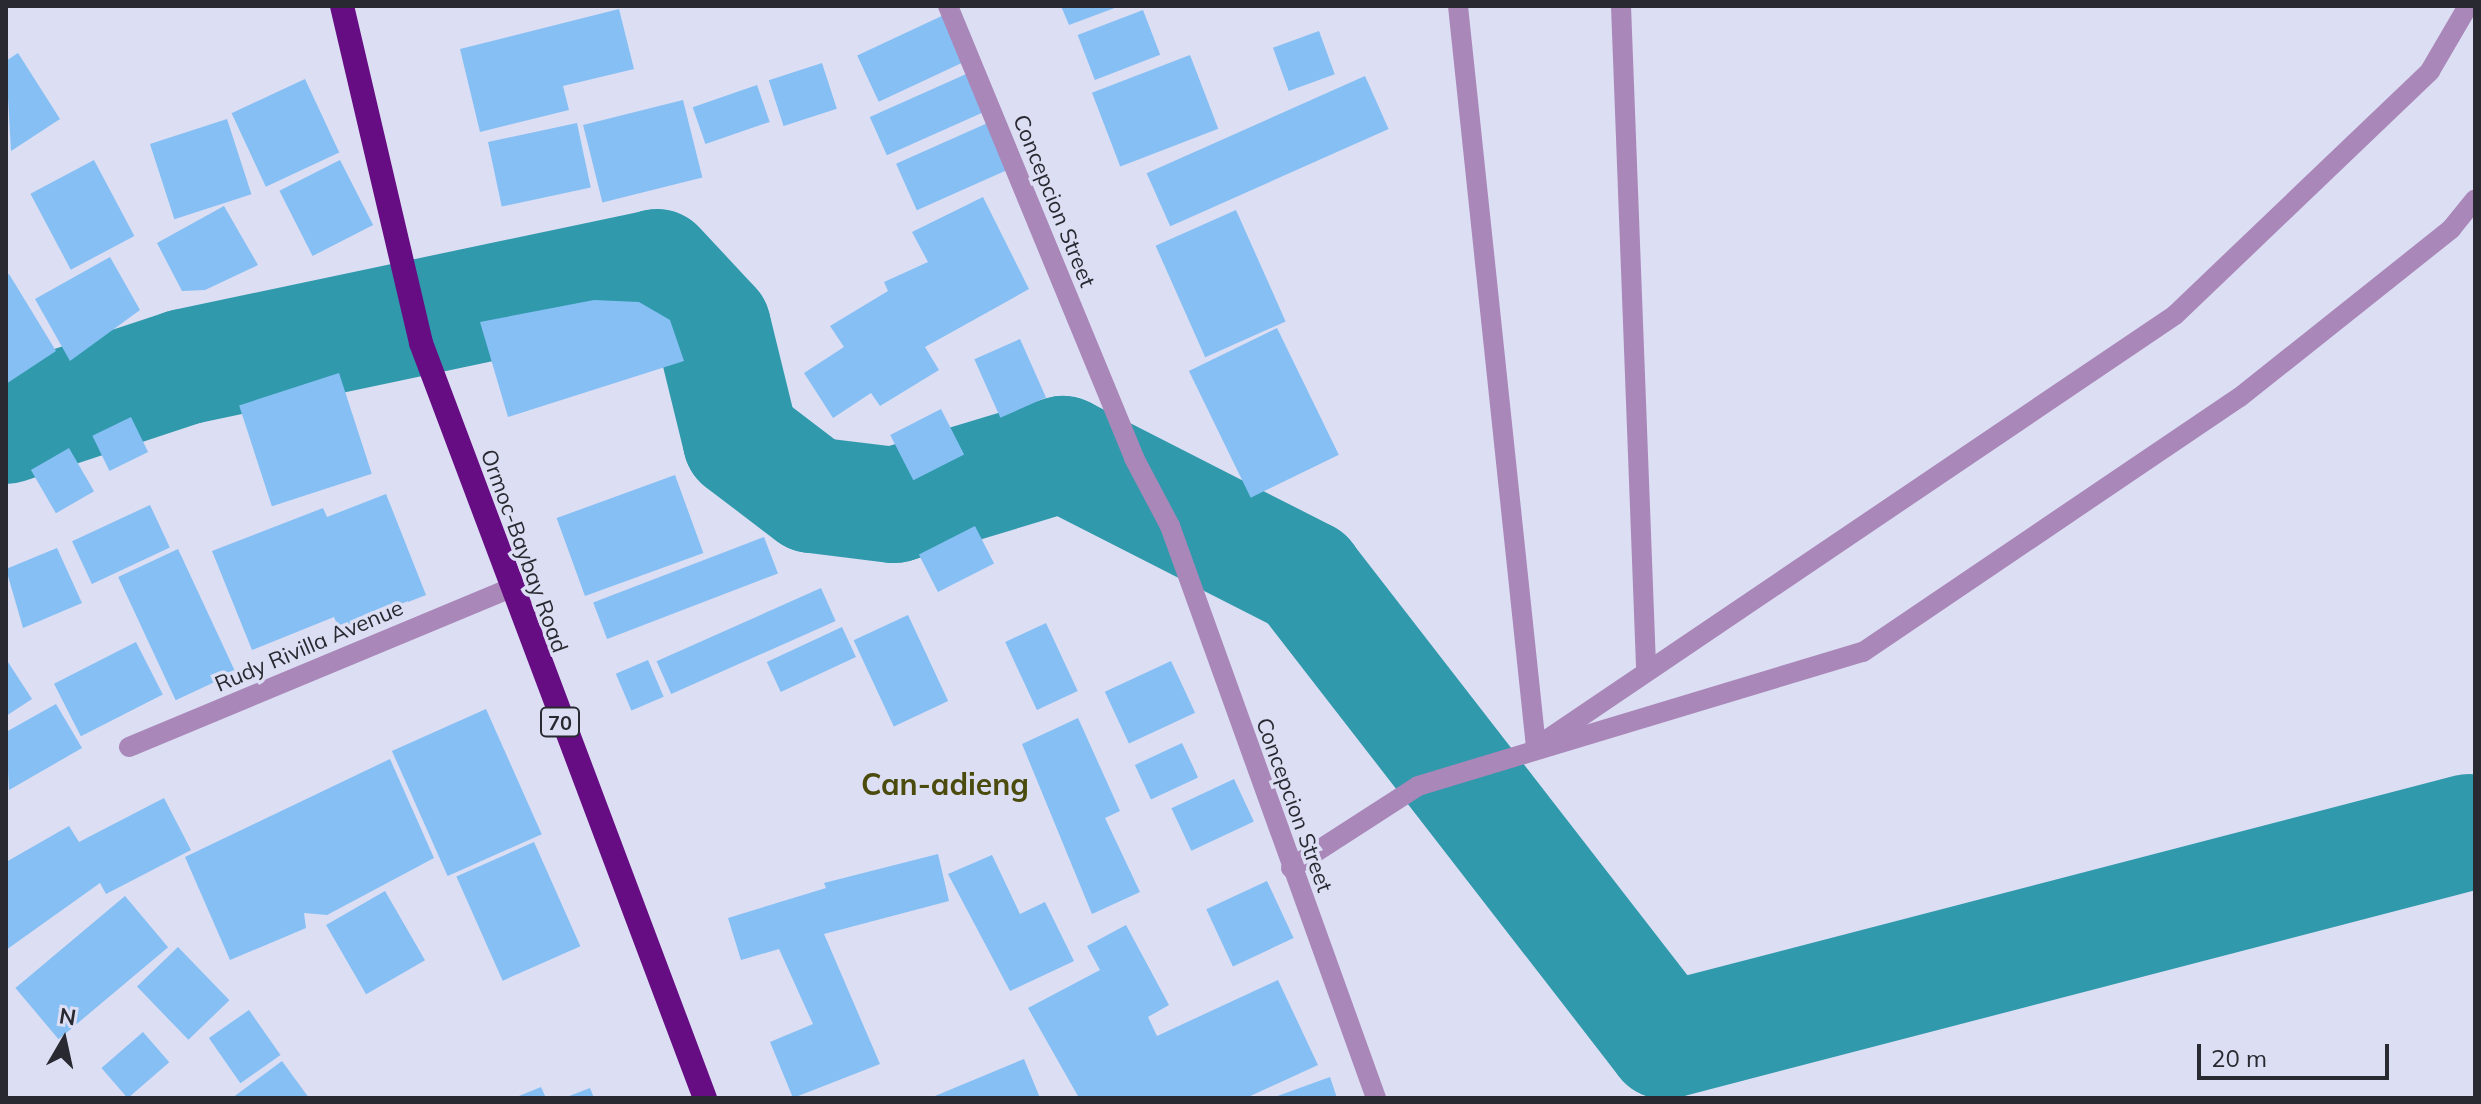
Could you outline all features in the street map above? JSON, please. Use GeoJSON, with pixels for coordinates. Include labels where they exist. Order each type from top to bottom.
{"type":"FeatureCollection","features":[{"type":"Feature","properties":{"kind":"highway","name":"Ormoc-Baybay Road"},"geometry":{"type":"LineString","coordinates":[[342,6],[421,343],[508,589],[705,1098]]}},
{"type":"Feature","properties":{"kind":"street","name":"Concepcion Street"},"geometry":{"type":"LineString","coordinates":[[948,6],[1134,458],[1170,526],[1376,1098]]}},
{"type":"Feature","properties":{"kind":"street"},"geometry":{"type":"LineString","coordinates":[[1458,6],[1536,747]]}},
{"type":"Feature","properties":{"kind":"street"},"geometry":{"type":"LineString","coordinates":[[1621,6],[1646,667]]}},
{"type":"Feature","properties":{"kind":"street"},"geometry":{"type":"LineString","coordinates":[[1536,747],[1646,667],[2175,315],[2430,71],[2468,6]]}},
{"type":"Feature","properties":{"kind":"street"},"geometry":{"type":"LineString","coordinates":[[1291,868],[1418,786],[1493,758],[1863,652],[2240,397],[2451,229],[2475,199]]}},
{"type":"Feature","properties":{"kind":"street","name":"Rudy Rivilla Avenue"},"geometry":{"type":"LineString","coordinates":[[129,747],[508,589]]}},
{"type":"Feature","properties":{"kind":"building"},"geometry":{"type":"Polygon","coordinates":[[[1061,6],[1120,6],[1069,25],[1061,6]]]}},
{"type":"Feature","properties":{"kind":"building"},"geometry":{"type":"Polygon","coordinates":[[[619,9],[634,69],[563,86],[569,110],[480,132],[460,49],[619,9]]]}},
{"type":"Feature","properties":{"kind":"building"},"geometry":{"type":"Polygon","coordinates":[[[1143,10],[1160,55],[1095,80],[1078,35],[1143,10]]]}},
{"type":"Feature","properties":{"kind":"building"},"geometry":{"type":"Polygon","coordinates":[[[946,14],[968,60],[879,102],[857,55],[946,14]]]}},
{"type":"Feature","properties":{"kind":"building"},"geometry":{"type":"Polygon","coordinates":[[[1319,31],[1335,74],[1289,91],[1273,48],[1319,31]]]}},
{"type":"Feature","properties":{"kind":"building"},"geometry":{"type":"Polygon","coordinates":[[[18,53],[60,119],[11,151],[6,61],[18,53]]]}},
{"type":"Feature","properties":{"kind":"building"},"geometry":{"type":"Polygon","coordinates":[[[1190,55],[1218,129],[1120,166],[1092,93],[1190,55]]]}},
{"type":"Feature","properties":{"kind":"building"},"geometry":{"type":"Polygon","coordinates":[[[822,63],[837,109],[784,126],[769,80],[822,63]]]}},
{"type":"Feature","properties":{"kind":"building"},"geometry":{"type":"Polygon","coordinates":[[[973,71],[990,109],[887,155],[870,117],[973,71]]]}},
{"type":"Feature","properties":{"kind":"building"},"geometry":{"type":"Polygon","coordinates":[[[1365,76],[1389,129],[1170,226],[1147,173],[1365,76]]]}},
{"type":"Feature","properties":{"kind":"building"},"geometry":{"type":"Polygon","coordinates":[[[305,79],[339,152],[266,187],[232,113],[305,79]]]}},
{"type":"Feature","properties":{"kind":"building"},"geometry":{"type":"Polygon","coordinates":[[[757,85],[770,122],[705,144],[693,107],[757,85]]]}},
{"type":"Feature","properties":{"kind":"building"},"geometry":{"type":"Polygon","coordinates":[[[683,100],[702,178],[602,203],[583,125],[683,100]]]}},
{"type":"Feature","properties":{"kind":"building"},"geometry":{"type":"Polygon","coordinates":[[[227,119],[251,194],[174,219],[150,144],[227,119]]]}},
{"type":"Feature","properties":{"kind":"building"},"geometry":{"type":"Polygon","coordinates":[[[992,121],[1013,168],[917,210],[896,164],[992,121]]]}},
{"type":"Feature","properties":{"kind":"building"},"geometry":{"type":"Polygon","coordinates":[[[577,123],[591,188],[502,206],[488,142],[577,123]]]}},
{"type":"Feature","properties":{"kind":"building"},"geometry":{"type":"Polygon","coordinates":[[[94,160],[134,236],[71,270],[30,194],[94,160]]]}},
{"type":"Feature","properties":{"kind":"building"},"geometry":{"type":"Polygon","coordinates":[[[340,160],[373,225],[313,256],[279,191],[340,160]]]}},
{"type":"Feature","properties":{"kind":"building"},"geometry":{"type":"Polygon","coordinates":[[[983,197],[1029,289],[925,347],[939,370],[880,406],[871,393],[833,418],[804,373],[844,347],[830,326],[888,291],[884,282],[928,262],[912,232],[983,197]]]}},
{"type":"Feature","properties":{"kind":"building"},"geometry":{"type":"Polygon","coordinates":[[[224,206],[258,265],[205,290],[182,291],[157,243],[224,206]]]}},
{"type":"Feature","properties":{"kind":"building"},"geometry":{"type":"Polygon","coordinates":[[[1236,210],[1286,321],[1205,357],[1156,246],[1236,210]]]}},
{"type":"Feature","properties":{"kind":"building"},"geometry":{"type":"Polygon","coordinates":[[[110,257],[140,310],[70,361],[35,299],[110,257]]]}},
{"type":"Feature","properties":{"kind":"building"},"geometry":{"type":"Polygon","coordinates":[[[9,274],[56,351],[6,384],[6,276],[9,274]]]}},
{"type":"Feature","properties":{"kind":"building"},"geometry":{"type":"Polygon","coordinates":[[[594,300],[639,302],[670,320],[684,361],[508,417],[480,322],[594,300]]]}},
{"type":"Feature","properties":{"kind":"building"},"geometry":{"type":"Polygon","coordinates":[[[1277,328],[1339,455],[1251,498],[1189,371],[1277,328]]]}},
{"type":"Feature","properties":{"kind":"building"},"geometry":{"type":"Polygon","coordinates":[[[1020,339],[1046,397],[1000,418],[974,359],[1020,339]]]}},
{"type":"Feature","properties":{"kind":"building"},"geometry":{"type":"Polygon","coordinates":[[[339,373],[372,474],[272,506],[239,405],[339,373]]]}},
{"type":"Feature","properties":{"kind":"building"},"geometry":{"type":"Polygon","coordinates":[[[941,409],[964,454],[913,480],[890,435],[941,409]]]}},
{"type":"Feature","properties":{"kind":"building"},"geometry":{"type":"Polygon","coordinates":[[[131,417],[148,452],[109,471],[92,436],[131,417]]]}},
{"type":"Feature","properties":{"kind":"building"},"geometry":{"type":"Polygon","coordinates":[[[69,448],[94,491],[56,513],[31,470],[69,448]]]}},
{"type":"Feature","properties":{"kind":"building"},"geometry":{"type":"Polygon","coordinates":[[[675,475],[703,553],[585,596],[557,518],[675,475]]]}},
{"type":"Feature","properties":{"kind":"building"},"geometry":{"type":"Polygon","coordinates":[[[386,494],[426,595],[339,629],[334,617],[252,650],[212,551],[323,508],[327,517],[386,494]]]}},
{"type":"Feature","properties":{"kind":"building"},"geometry":{"type":"Polygon","coordinates":[[[150,505],[170,548],[92,584],[72,541],[150,505]]]}},
{"type":"Feature","properties":{"kind":"building"},"geometry":{"type":"Polygon","coordinates":[[[975,526],[994,563],[938,592],[919,555],[975,526]]]}},
{"type":"Feature","properties":{"kind":"building"},"geometry":{"type":"Polygon","coordinates":[[[764,537],[778,573],[607,639],[593,603],[764,537]]]}},
{"type":"Feature","properties":{"kind":"building"},"geometry":{"type":"Polygon","coordinates":[[[57,548],[82,603],[23,628],[6,569],[57,548]]]}},
{"type":"Feature","properties":{"kind":"building"},"geometry":{"type":"Polygon","coordinates":[[[178,549],[235,672],[176,700],[118,577],[178,549]]]}},
{"type":"Feature","properties":{"kind":"building"},"geometry":{"type":"Polygon","coordinates":[[[821,588],[836,621],[671,694],[657,661],[821,588]]]}},
{"type":"Feature","properties":{"kind":"building"},"geometry":{"type":"Polygon","coordinates":[[[908,615],[948,701],[894,726],[854,640],[908,615]]]}},
{"type":"Feature","properties":{"kind":"building"},"geometry":{"type":"Polygon","coordinates":[[[1046,623],[1078,691],[1037,710],[1005,642],[1046,623]]]}},
{"type":"Feature","properties":{"kind":"building"},"geometry":{"type":"Polygon","coordinates":[[[842,627],[856,657],[781,692],[767,662],[842,627]]]}},
{"type":"Feature","properties":{"kind":"building"},"geometry":{"type":"Polygon","coordinates":[[[136,642],[163,695],[81,736],[54,684],[136,642]]]}},
{"type":"Feature","properties":{"kind":"building"},"geometry":{"type":"Polygon","coordinates":[[[6,659],[32,699],[6,716],[6,659]]]}},
{"type":"Feature","properties":{"kind":"building"},"geometry":{"type":"Polygon","coordinates":[[[648,660],[664,697],[631,710],[616,674],[648,660]]]}},
{"type":"Feature","properties":{"kind":"building"},"geometry":{"type":"Polygon","coordinates":[[[1171,661],[1195,713],[1129,744],[1105,692],[1171,661]]]}},
{"type":"Feature","properties":{"kind":"building"},"geometry":{"type":"Polygon","coordinates":[[[56,704],[82,748],[9,790],[6,732],[56,704]]]}},
{"type":"Feature","properties":{"kind":"building"},"geometry":{"type":"Polygon","coordinates":[[[486,709],[542,834],[448,876],[392,751],[486,709]]]}},
{"type":"Feature","properties":{"kind":"building"},"geometry":{"type":"Polygon","coordinates":[[[1078,718],[1120,811],[1105,818],[1140,892],[1092,914],[1022,744],[1078,718]]]}},
{"type":"Feature","properties":{"kind":"building"},"geometry":{"type":"Polygon","coordinates":[[[1182,743],[1198,777],[1151,799],[1135,765],[1182,743]]]}},
{"type":"Feature","properties":{"kind":"building"},"geometry":{"type":"Polygon","coordinates":[[[390,759],[434,858],[327,915],[304,913],[306,928],[230,960],[185,857],[390,759]]]}},
{"type":"Feature","properties":{"kind":"building"},"geometry":{"type":"Polygon","coordinates":[[[1234,779],[1254,822],[1191,851],[1171,808],[1234,779]]]}},
{"type":"Feature","properties":{"kind":"building"},"geometry":{"type":"Polygon","coordinates":[[[164,798],[191,850],[106,894],[100,883],[6,950],[6,862],[69,826],[79,842],[164,798]]]}},
{"type":"Feature","properties":{"kind":"building"},"geometry":{"type":"Polygon","coordinates":[[[534,842],[580,946],[503,981],[456,877],[534,842]]]}},
{"type":"Feature","properties":{"kind":"building"},"geometry":{"type":"Polygon","coordinates":[[[938,854],[949,901],[824,934],[880,1064],[793,1098],[770,1042],[813,1024],[779,949],[741,960],[728,918],[826,888],[824,883],[938,854]]]}},
{"type":"Feature","properties":{"kind":"building"},"geometry":{"type":"Polygon","coordinates":[[[992,855],[1020,914],[1045,902],[1074,961],[1010,991],[948,874],[992,855]]]}},
{"type":"Feature","properties":{"kind":"building"},"geometry":{"type":"Polygon","coordinates":[[[1267,881],[1294,938],[1233,966],[1206,909],[1267,881]]]}},
{"type":"Feature","properties":{"kind":"building"},"geometry":{"type":"Polygon","coordinates":[[[385,891],[425,960],[366,994],[326,925],[385,891]]]}},
{"type":"Feature","properties":{"kind":"building"},"geometry":{"type":"Polygon","coordinates":[[[125,896],[168,947],[59,1039],[15,988],[125,896]]]}},
{"type":"Feature","properties":{"kind":"building"},"geometry":{"type":"Polygon","coordinates":[[[1126,925],[1169,1005],[1148,1017],[1157,1036],[1278,980],[1318,1065],[1246,1098],[1079,1098],[1028,1008],[1100,970],[1087,946],[1126,925]]]}},
{"type":"Feature","properties":{"kind":"building"},"geometry":{"type":"Polygon","coordinates":[[[178,947],[229,1000],[188,1040],[137,987],[178,947]]]}},
{"type":"Feature","properties":{"kind":"building"},"geometry":{"type":"Polygon","coordinates":[[[249,1010],[281,1055],[240,1083],[209,1038],[249,1010]]]}},
{"type":"Feature","properties":{"kind":"building"},"geometry":{"type":"Polygon","coordinates":[[[143,1032],[169,1062],[128,1098],[101,1068],[143,1032]]]}},
{"type":"Feature","properties":{"kind":"building"},"geometry":{"type":"Polygon","coordinates":[[[1024,1059],[1040,1098],[935,1096],[1024,1059]]]}},
{"type":"Feature","properties":{"kind":"building"},"geometry":{"type":"Polygon","coordinates":[[[282,1061],[309,1098],[232,1098],[282,1061]]]}},
{"type":"Feature","properties":{"kind":"building"},"geometry":{"type":"Polygon","coordinates":[[[1330,1077],[1337,1098],[1272,1098],[1330,1077]]]}},
{"type":"Feature","properties":{"kind":"building"},"geometry":{"type":"Polygon","coordinates":[[[541,1087],[546,1098],[514,1098],[541,1087]]]}},
{"type":"Feature","properties":{"kind":"building"},"geometry":{"type":"Polygon","coordinates":[[[590,1088],[594,1098],[564,1098],[590,1088]]]}},
{"type":"Feature","properties":{"kind":"waterway"},"geometry":{"type":"LineString","coordinates":[[6,426],[184,367],[657,267],[713,327],[741,441],[812,495],[894,505],[1063,454],[1306,578],[1665,1041],[2469,832]]}},
{"type":"Feature","properties":{"kind":"district","name":"Can-adieng"},"geometry":{"type":"Point","coordinates":[945,784]}}]}
